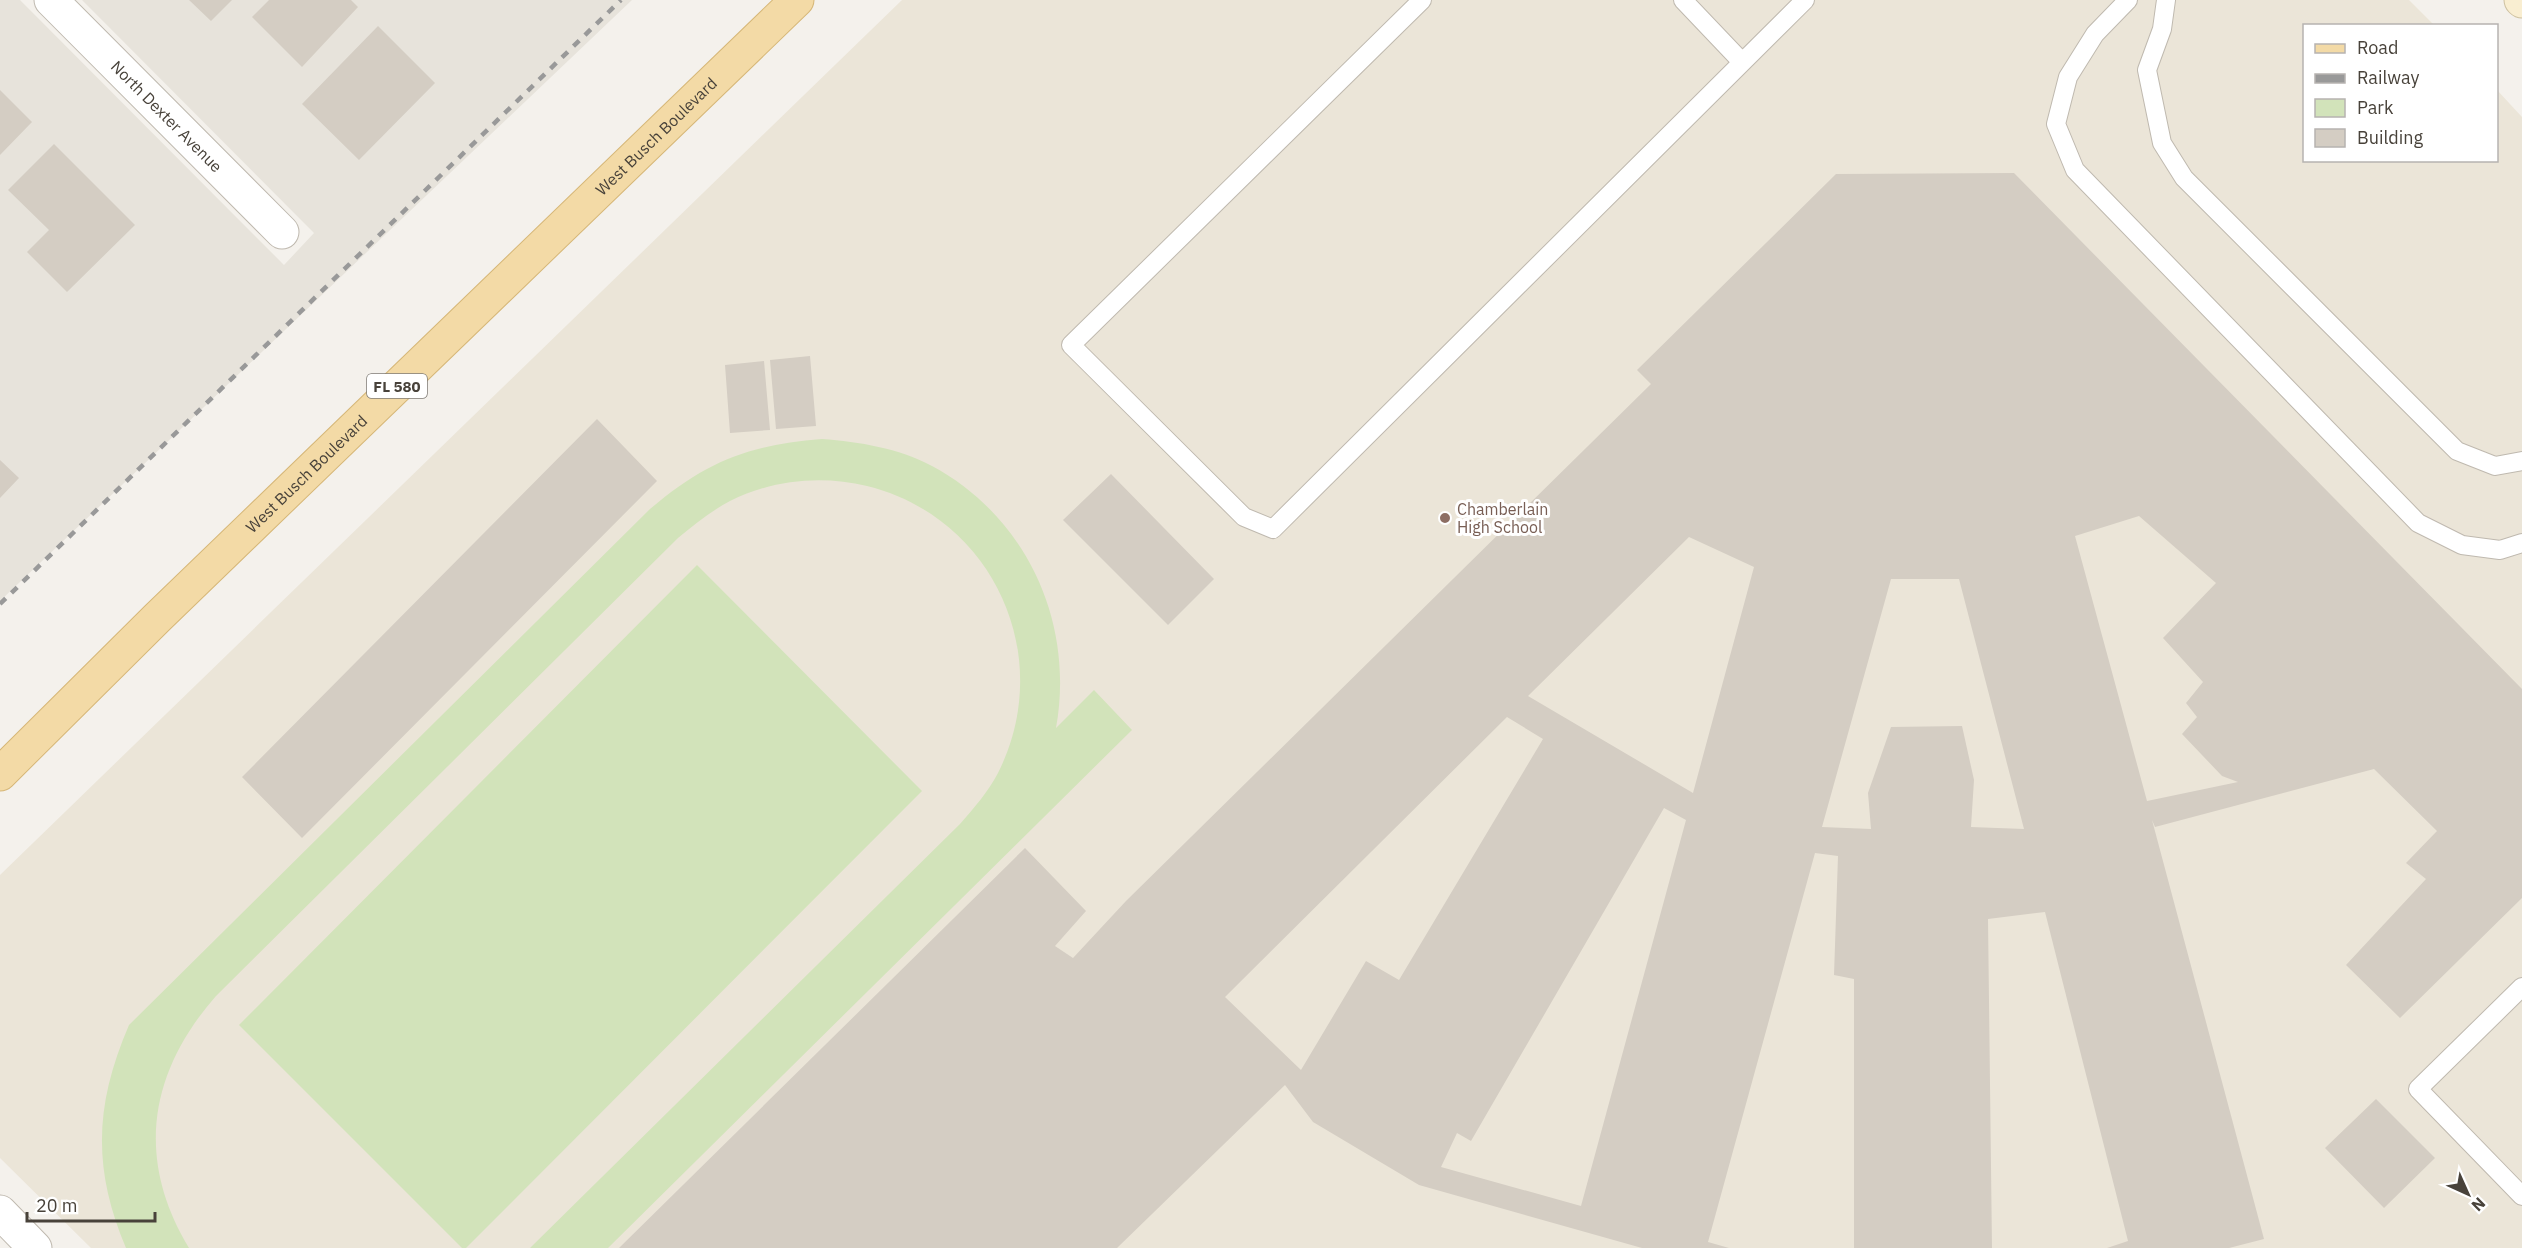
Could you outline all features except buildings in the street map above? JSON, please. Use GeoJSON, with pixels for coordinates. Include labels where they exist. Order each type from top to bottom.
{"type":"FeatureCollection","features":[{"type":"Feature","properties":{"kind":"main road","name":"West Busch Boulevard"},"geometry":{"type":"LineString","coordinates":[[0,774],[157,618],[797,0]]}},
{"type":"Feature","properties":{"kind":"street","name":"North Dexter Avenue"},"geometry":{"type":"LineString","coordinates":[[51,0],[282,232]]}},
{"type":"Feature","properties":{"kind":"street"},"geometry":{"type":"LineString","coordinates":[[0,1212],[23,1244]]}},
{"type":"Feature","properties":{"kind":"lane"},"geometry":{"type":"LineString","coordinates":[[1422,0],[1071,345],[1244,518],[1273,529],[1805,0]]}},
{"type":"Feature","properties":{"kind":"lane"},"geometry":{"type":"LineString","coordinates":[[1683,0],[1742,61]]}},
{"type":"Feature","properties":{"kind":"lane"},"geometry":{"type":"LineString","coordinates":[[2128,0],[2095,34],[2068,77],[2056,124],[2075,170],[2418,523],[2462,545],[2500,550],[2522,543]]}},
{"type":"Feature","properties":{"kind":"lane"},"geometry":{"type":"LineString","coordinates":[[2166,0],[2162,28],[2147,70],[2162,143],[2184,178],[2457,451],[2495,466],[2522,461]]}},
{"type":"Feature","properties":{"kind":"lane"},"geometry":{"type":"LineString","coordinates":[[2522,987],[2418,1089],[2522,1196]]}},
{"type":"Feature","properties":{"kind":"shaded area"},"geometry":{"type":"Polygon","coordinates":[[[0,0],[20,0],[284,265],[314,233],[82,0],[632,0],[0,601],[0,0]]]}},
{"type":"Feature","properties":{"kind":"shaded area","name":"Chamberlain High School"},"geometry":{"type":"Polygon","coordinates":[[[902,0],[2409,0],[2433,24],[2303,24],[2303,162],[2498,162],[2498,91],[2522,117],[2522,1248],[91,1248],[0,1158],[0,875],[902,0]]]}},
{"type":"Feature","properties":{"kind":"green space"},"geometry":{"type":"Polygon","coordinates":[[[822,439],[878,447],[919,460],[965,488],[994,514],[1018,544],[1037,577],[1050,612],[1058,650],[1060,689],[1056,728],[1094,690],[1132,730],[608,1248],[530,1248],[960,824],[998,773],[1014,728],[1020,683],[1016,639],[1002,597],[979,560],[949,527],[911,502],[867,486],[850,483],[815,480],[780,484],[730,501],[678,538],[216,996],[193,1025],[176,1055],[164,1086],[157,1117],[156,1149],[161,1182],[172,1215],[189,1248],[126,1248],[107,1191],[102,1136],[109,1082],[129,1025],[650,509],[691,479],[730,458],[772,446],[822,439]]]}},
{"type":"Feature","properties":{"kind":"green space"},"geometry":{"type":"Polygon","coordinates":[[[697,565],[922,791],[466,1248],[462,1248],[239,1025],[697,565]]]}},
{"type":"Feature","properties":{"kind":"railway"},"geometry":{"type":"LineString","coordinates":[[0,604],[621,0]]}},
{"type":"Feature","properties":{"kind":"place","name":"Chamberlain High School"},"geometry":{"type":"Point","coordinates":[1445,518]}}]}
